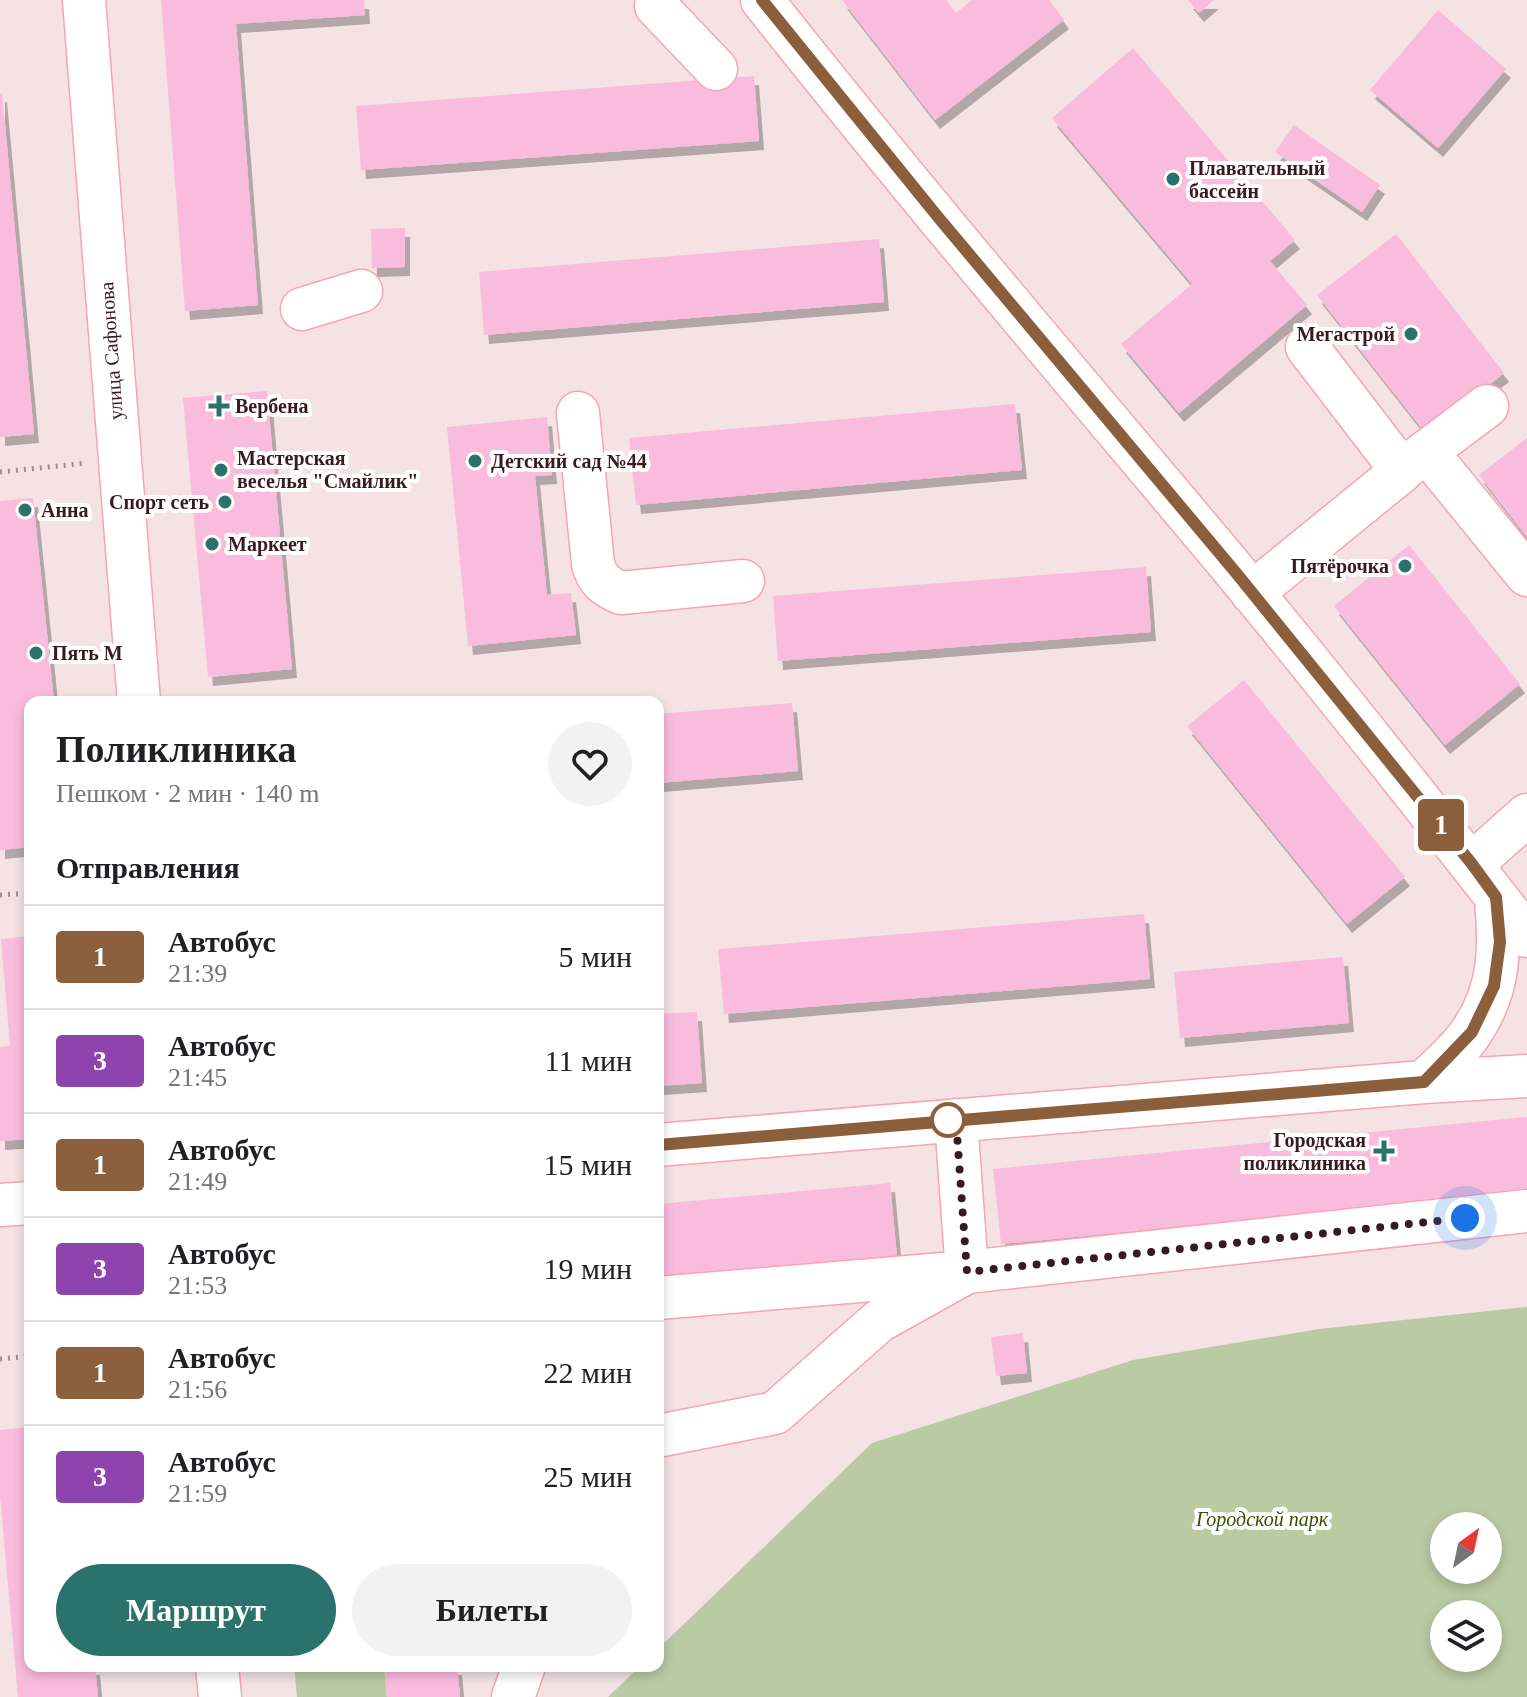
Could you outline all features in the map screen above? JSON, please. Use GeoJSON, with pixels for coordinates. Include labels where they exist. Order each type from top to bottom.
{"type":"FeatureCollection","features":[{"type":"Feature","properties":{"kind":"street","name":"улица Сафонова"},"geometry":{"type":"LineString","coordinates":[[84,0],[139,696]]}},
{"type":"Feature","properties":{"kind":"street"},"geometry":{"type":"LineString","coordinates":[[762,0],[928,205],[1252,593],[1527,936]]}},
{"type":"Feature","properties":{"kind":"street"},"geometry":{"type":"LineString","coordinates":[[656,6],[716,69]]}},
{"type":"Feature","properties":{"kind":"street"},"geometry":{"type":"LineString","coordinates":[[302,309],[361,291]]}},
{"type":"Feature","properties":{"kind":"street"},"geometry":{"type":"LineString","coordinates":[[1307,347],[1527,575]]}},
{"type":"Feature","properties":{"kind":"street"},"geometry":{"type":"LineString","coordinates":[[1252,593],[1414,461],[1487,406]]}},
{"type":"Feature","properties":{"kind":"street"},"geometry":{"type":"LineString","coordinates":[[578,413],[593,564],[596,576],[604,585],[621,593],[743,581]]}},
{"type":"Feature","properties":{"kind":"street"},"geometry":{"type":"LineString","coordinates":[[1424,1082],[1472,1032],[1494,986],[1500,942],[1484,880],[1527,815]]}},
{"type":"Feature","properties":{"kind":"street"},"geometry":{"type":"LineString","coordinates":[[664,1144],[1527,1076]]}},
{"type":"Feature","properties":{"kind":"street"},"geometry":{"type":"LineString","coordinates":[[956,1120],[967,1272]]}},
{"type":"Feature","properties":{"kind":"street"},"geometry":{"type":"LineString","coordinates":[[0,1205],[24,1203]]}},
{"type":"Feature","properties":{"kind":"street"},"geometry":{"type":"LineString","coordinates":[[664,1297],[967,1272],[1527,1211]]}},
{"type":"Feature","properties":{"kind":"street"},"geometry":{"type":"LineString","coordinates":[[664,1435],[775,1413],[879,1321],[967,1272]]}},
{"type":"Feature","properties":{"kind":"street"},"geometry":{"type":"LineString","coordinates":[[218,1672],[220,1697]]}},
{"type":"Feature","properties":{"kind":"street"},"geometry":{"type":"LineString","coordinates":[[513,1697],[522,1672]]}},
{"type":"Feature","properties":{"kind":"path"},"geometry":{"type":"LineString","coordinates":[[0,472],[120,459]]}},
{"type":"Feature","properties":{"kind":"path"},"geometry":{"type":"LineString","coordinates":[[0,895],[24,893]]}},
{"type":"Feature","properties":{"kind":"path"},"geometry":{"type":"LineString","coordinates":[[0,1359],[24,1357]]}},
{"type":"Feature","properties":{"kind":"green space","name":"Городской парк"},"geometry":{"type":"Polygon","coordinates":[[[1527,1307],[1527,1697],[608,1697],[634,1672],[664,1672],[664,1643],[872,1443],[1133,1360],[1319,1329],[1527,1307]]]}},
{"type":"Feature","properties":{"kind":"green space"},"geometry":{"type":"Polygon","coordinates":[[[295,1672],[385,1672],[387,1697],[297,1697],[295,1672]]]}},
{"type":"Feature","properties":{"kind":"building"},"geometry":{"type":"Polygon","coordinates":[[[161,0],[364,0],[365,15],[236,24],[258,305],[185,311],[161,0]]]}},
{"type":"Feature","properties":{"kind":"building"},"geometry":{"type":"Polygon","coordinates":[[[842,0],[946,0],[956,13],[972,0],[1049,0],[1064,20],[935,120],[842,0]]]}},
{"type":"Feature","properties":{"kind":"building"},"geometry":{"type":"Polygon","coordinates":[[[1188,0],[1214,0],[1199,13],[1188,0]]]}},
{"type":"Feature","properties":{"kind":"building"},"geometry":{"type":"Polygon","coordinates":[[[1438,10],[1506,69],[1438,148],[1370,90],[1438,10]]]}},
{"type":"Feature","properties":{"kind":"building","name":"Плавательный бассейн"},"geometry":{"type":"Polygon","coordinates":[[[1133,48],[1295,240],[1270,261],[1307,305],[1179,413],[1121,344],[1192,284],[1052,118],[1133,48]]]}},
{"type":"Feature","properties":{"kind":"building"},"geometry":{"type":"Polygon","coordinates":[[[754,76],[759,141],[361,170],[356,106],[754,76]]]}},
{"type":"Feature","properties":{"kind":"building"},"geometry":{"type":"Polygon","coordinates":[[[0,93],[34,434],[0,437],[0,93]]]}},
{"type":"Feature","properties":{"kind":"building"},"geometry":{"type":"Polygon","coordinates":[[[1294,125],[1380,185],[1362,212],[1275,152],[1294,125]]]}},
{"type":"Feature","properties":{"kind":"building"},"geometry":{"type":"Polygon","coordinates":[[[405,228],[405,267],[372,268],[371,229],[405,228]]]}},
{"type":"Feature","properties":{"kind":"building","name":"Мегастрой"},"geometry":{"type":"Polygon","coordinates":[[[1396,234],[1504,373],[1426,434],[1317,295],[1396,234]]]}},
{"type":"Feature","properties":{"kind":"building"},"geometry":{"type":"Polygon","coordinates":[[[879,239],[884,302],[484,335],[479,272],[879,239]]]}},
{"type":"Feature","properties":{"kind":"building"},"geometry":{"type":"Polygon","coordinates":[[[267,391],[292,669],[208,677],[183,398],[267,391]]]}},
{"type":"Feature","properties":{"kind":"building"},"geometry":{"type":"Polygon","coordinates":[[[1015,404],[1022,470],[636,505],[629,438],[1015,404]]]}},
{"type":"Feature","properties":{"kind":"building"},"geometry":{"type":"Polygon","coordinates":[[[547,417],[552,475],[535,476],[547,595],[571,593],[576,635],[468,646],[447,427],[547,417]]]}},
{"type":"Feature","properties":{"kind":"building"},"geometry":{"type":"Polygon","coordinates":[[[1527,438],[1527,537],[1479,475],[1527,438]]]}},
{"type":"Feature","properties":{"kind":"building"},"geometry":{"type":"Polygon","coordinates":[[[33,498],[53,696],[24,696],[24,848],[0,850],[0,501],[33,498]]]}},
{"type":"Feature","properties":{"kind":"building"},"geometry":{"type":"Polygon","coordinates":[[[1409,545],[1520,684],[1445,745],[1334,606],[1409,545]]]}},
{"type":"Feature","properties":{"kind":"building"},"geometry":{"type":"Polygon","coordinates":[[[1146,567],[1151,632],[778,661],[773,596],[1146,567]]]}},
{"type":"Feature","properties":{"kind":"building"},"geometry":{"type":"Polygon","coordinates":[[[1244,680],[1405,877],[1347,924],[1187,726],[1244,680]]]}},
{"type":"Feature","properties":{"kind":"building"},"geometry":{"type":"Polygon","coordinates":[[[792,703],[798,771],[664,782],[664,714],[792,703]]]}},
{"type":"Feature","properties":{"kind":"building"},"geometry":{"type":"Polygon","coordinates":[[[1144,914],[1150,979],[724,1014],[718,949],[1144,914]]]}},
{"type":"Feature","properties":{"kind":"building"},"geometry":{"type":"Polygon","coordinates":[[[24,937],[24,1139],[0,1141],[0,1047],[10,1046],[1,939],[24,937]]]}},
{"type":"Feature","properties":{"kind":"building"},"geometry":{"type":"Polygon","coordinates":[[[1343,957],[1349,1023],[1180,1038],[1174,972],[1343,957]]]}},
{"type":"Feature","properties":{"kind":"building"},"geometry":{"type":"Polygon","coordinates":[[[697,1012],[702,1083],[664,1086],[664,1014],[697,1012]]]}},
{"type":"Feature","properties":{"kind":"building"},"geometry":{"type":"Polygon","coordinates":[[[1527,1117],[1527,1193],[1001,1244],[993,1169],[1527,1117]]]}},
{"type":"Feature","properties":{"kind":"building"},"geometry":{"type":"Polygon","coordinates":[[[890,1183],[897,1257],[664,1278],[664,1203],[890,1183]]]}},
{"type":"Feature","properties":{"kind":"building"},"geometry":{"type":"Polygon","coordinates":[[[1023,1333],[1027,1373],[996,1376],[991,1337],[1023,1333]]]}},
{"type":"Feature","properties":{"kind":"building"},"geometry":{"type":"Polygon","coordinates":[[[24,1428],[24,1672],[96,1672],[98,1697],[18,1697],[0,1496],[0,1430],[24,1428]]]}},
{"type":"Feature","properties":{"kind":"building"},"geometry":{"type":"Polygon","coordinates":[[[385,1672],[458,1672],[460,1697],[387,1697],[385,1672]]]}},
{"type":"Feature","properties":{"kind":"bus line","name":"1"},"geometry":{"type":"LineString","coordinates":[[664,1144],[1424,1082],[1472,1032],[1494,986],[1500,942],[1496,897],[1472,864],[1237,574],[938,217],[762,0]]}},
{"type":"Feature","properties":{"kind":"place","name":"Плавательный бассейн"},"geometry":{"type":"Point","coordinates":[1173,179]}},
{"type":"Feature","properties":{"kind":"place","name":"Мегастрой"},"geometry":{"type":"Point","coordinates":[1411,334]}},
{"type":"Feature","properties":{"kind":"place","name":"Вербена"},"geometry":{"type":"Point","coordinates":[219,406]}},
{"type":"Feature","properties":{"kind":"place","name":"Детский сад №44"},"geometry":{"type":"Point","coordinates":[475,461]}},
{"type":"Feature","properties":{"kind":"place","name":"Мастерская веселья \"Смайлик\""},"geometry":{"type":"Point","coordinates":[221,470]}},
{"type":"Feature","properties":{"kind":"place","name":"Спорт сеть"},"geometry":{"type":"Point","coordinates":[225,502]}},
{"type":"Feature","properties":{"kind":"place","name":"Анна"},"geometry":{"type":"Point","coordinates":[25,510]}},
{"type":"Feature","properties":{"kind":"place","name":"Маркеет"},"geometry":{"type":"Point","coordinates":[212,544]}},
{"type":"Feature","properties":{"kind":"place","name":"Пятёрочка"},"geometry":{"type":"Point","coordinates":[1405,566]}},
{"type":"Feature","properties":{"kind":"place","name":"Пять М"},"geometry":{"type":"Point","coordinates":[36,653]}},
{"type":"Feature","properties":{"kind":"place","name":"Городская поликлиника"},"geometry":{"type":"Point","coordinates":[1384,1151]}},
{"type":"Feature","properties":{"kind":"route"},"geometry":{"type":"LineString","coordinates":[[948,1120],[956,1120],[967,1272],[1465,1218]]}}]}
